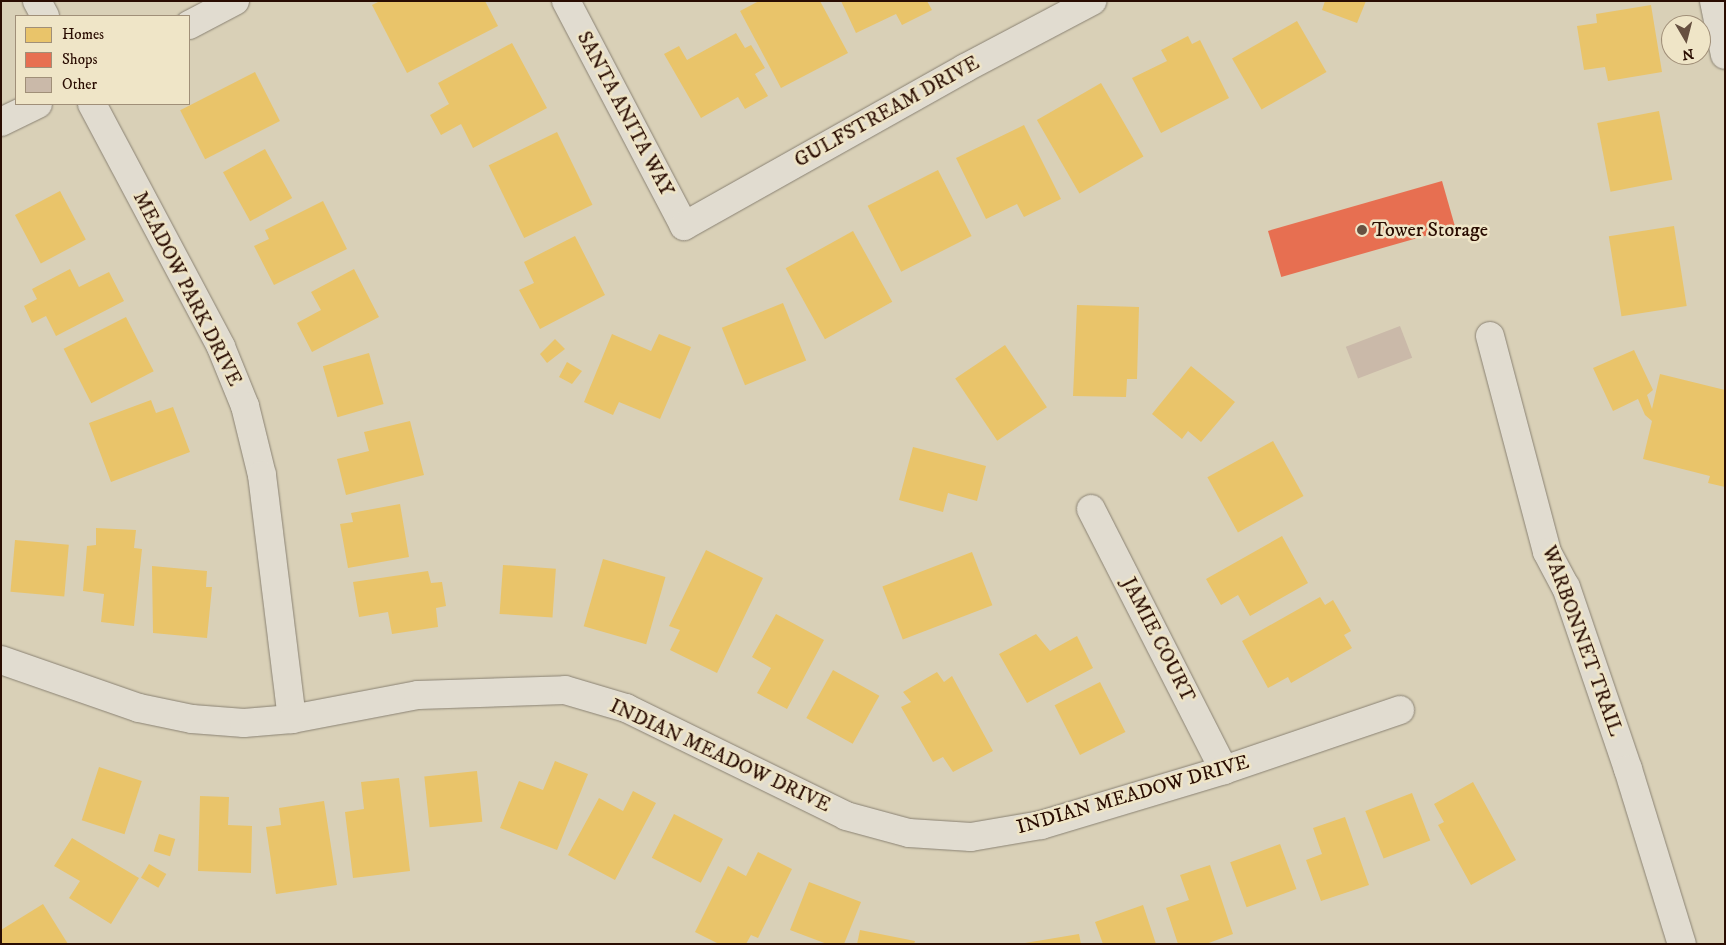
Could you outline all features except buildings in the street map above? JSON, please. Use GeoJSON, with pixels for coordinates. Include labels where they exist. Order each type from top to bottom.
{"type":"FeatureCollection","features":[{"type":"Feature","properties":{"kind":"street"},"geometry":{"type":"LineString","coordinates":[[37,1],[44,15]]}},
{"type":"Feature","properties":{"kind":"street"},"geometry":{"type":"LineString","coordinates":[[190,24],[235,1]]}},
{"type":"Feature","properties":{"kind":"street","name":"SANTA ANITA WAY"},"geometry":{"type":"LineString","coordinates":[[566,1],[684,226]]}},
{"type":"Feature","properties":{"kind":"street","name":"GULFSTREAM DRIVE"},"geometry":{"type":"LineString","coordinates":[[684,226],[965,68],[1092,1]]}},
{"type":"Feature","properties":{"kind":"street"},"geometry":{"type":"LineString","coordinates":[[1714,1],[1725,55]]}},
{"type":"Feature","properties":{"kind":"street"},"geometry":{"type":"LineString","coordinates":[[1,122],[36,105]]}},
{"type":"Feature","properties":{"kind":"street","name":"MEADOW PARK DRIVE"},"geometry":{"type":"LineString","coordinates":[[93,105],[221,347],[245,406],[262,475],[292,719]]}},
{"type":"Feature","properties":{"kind":"street","name":"WARBONNET TRAIL"},"geometry":{"type":"LineString","coordinates":[[1490,336],[1547,552],[1566,587],[1616,733],[1682,944]]}},
{"type":"Feature","properties":{"kind":"street","name":"JAMIE COURT"},"geometry":{"type":"LineString","coordinates":[[1091,509],[1224,770]]}},
{"type":"Feature","properties":{"kind":"street","name":"INDIAN MEADOW DRIVE"},"geometry":{"type":"LineString","coordinates":[[3,666],[140,708],[192,719],[244,723],[292,719],[418,695],[565,690],[626,708],[846,816],[909,833],[972,837],[1042,825],[1224,770],[1400,710]]}},
{"type":"Feature","properties":{"kind":"place","name":"Tower Storage"},"geometry":{"type":"Point","coordinates":[1362,230]}}]}
